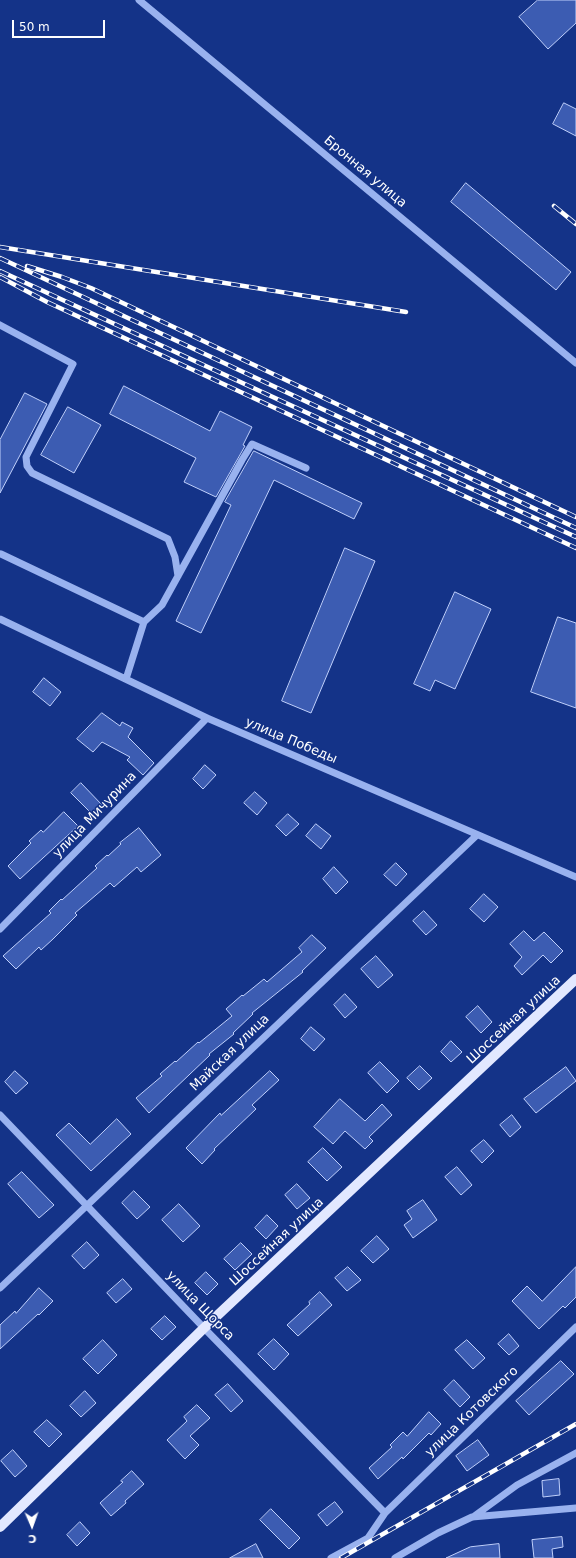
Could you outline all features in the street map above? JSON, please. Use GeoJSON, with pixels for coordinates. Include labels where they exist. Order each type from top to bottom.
{"type":"FeatureCollection","features":[{"type":"Feature","properties":{"kind":"main road","name":"Шоссейная улица"},"geometry":{"type":"LineString","coordinates":[[0,1527],[204,1328],[576,979]]}},
{"type":"Feature","properties":{"kind":"street","name":"Бронная улица"},"geometry":{"type":"LineString","coordinates":[[139,0],[576,363]]}},
{"type":"Feature","properties":{"kind":"street"},"geometry":{"type":"LineString","coordinates":[[0,325],[73,364],[26,457],[27,466],[32,473],[168,539],[175,557],[178,576]]}},
{"type":"Feature","properties":{"kind":"street"},"geometry":{"type":"LineString","coordinates":[[126,679],[144,622],[162,605],[252,444],[306,468]]}},
{"type":"Feature","properties":{"kind":"street"},"geometry":{"type":"LineString","coordinates":[[0,554],[144,622]]}},
{"type":"Feature","properties":{"kind":"street","name":"улица Победы"},"geometry":{"type":"LineString","coordinates":[[0,619],[206,718],[576,877]]}},
{"type":"Feature","properties":{"kind":"street","name":"улица Мичурина"},"geometry":{"type":"LineString","coordinates":[[0,929],[206,718]]}},
{"type":"Feature","properties":{"kind":"street","name":"Майская улица"},"geometry":{"type":"LineString","coordinates":[[0,1288],[477,835]]}},
{"type":"Feature","properties":{"kind":"street","name":"улица Щорса"},"geometry":{"type":"LineString","coordinates":[[0,1114],[204,1328],[385,1513]]}},
{"type":"Feature","properties":{"kind":"street","name":"улица Котовского"},"geometry":{"type":"LineString","coordinates":[[331,1558],[368,1538],[385,1513],[576,1327]]}},
{"type":"Feature","properties":{"kind":"street"},"geometry":{"type":"LineString","coordinates":[[395,1558],[438,1533],[472,1517],[517,1485],[576,1453]]}},
{"type":"Feature","properties":{"kind":"street"},"geometry":{"type":"LineString","coordinates":[[472,1517],[576,1508]]}},
{"type":"Feature","properties":{"kind":"building"},"geometry":{"type":"Polygon","coordinates":[[[538,0],[576,0],[576,23],[548,49],[519,17],[538,0]]]}},
{"type":"Feature","properties":{"kind":"building"},"geometry":{"type":"Polygon","coordinates":[[[564,103],[576,109],[576,136],[553,124],[564,103]]]}},
{"type":"Feature","properties":{"kind":"building"},"geometry":{"type":"Polygon","coordinates":[[[466,183],[571,272],[556,290],[451,202],[466,183]]]}},
{"type":"Feature","properties":{"kind":"building"},"geometry":{"type":"Polygon","coordinates":[[[124,386],[210,431],[220,411],[252,427],[243,445],[245,446],[216,497],[184,482],[196,458],[110,414],[124,386]]]}},
{"type":"Feature","properties":{"kind":"building"},"geometry":{"type":"Polygon","coordinates":[[[25,393],[47,404],[0,493],[0,440],[25,393]]]}},
{"type":"Feature","properties":{"kind":"building"},"geometry":{"type":"Polygon","coordinates":[[[68,407],[101,425],[74,473],[41,455],[68,407]]]}},
{"type":"Feature","properties":{"kind":"building"},"geometry":{"type":"Polygon","coordinates":[[[254,451],[362,503],[354,519],[274,480],[201,633],[176,621],[231,505],[225,502],[254,451]]]}},
{"type":"Feature","properties":{"kind":"building"},"geometry":{"type":"Polygon","coordinates":[[[345,548],[375,561],[311,713],[282,701],[345,548]]]}},
{"type":"Feature","properties":{"kind":"building"},"geometry":{"type":"Polygon","coordinates":[[[455,592],[491,609],[455,689],[435,680],[430,691],[414,684],[455,592]]]}},
{"type":"Feature","properties":{"kind":"building"},"geometry":{"type":"Polygon","coordinates":[[[558,617],[576,623],[576,708],[531,692],[558,617]]]}},
{"type":"Feature","properties":{"kind":"building"},"geometry":{"type":"Polygon","coordinates":[[[44,678],[61,692],[50,706],[33,692],[44,678]]]}},
{"type":"Feature","properties":{"kind":"building"},"geometry":{"type":"Polygon","coordinates":[[[102,713],[120,726],[122,722],[133,728],[128,737],[154,763],[143,775],[127,760],[130,757],[102,742],[93,752],[77,739],[102,713]]]}},
{"type":"Feature","properties":{"kind":"building"},"geometry":{"type":"Polygon","coordinates":[[[205,765],[216,775],[203,789],[193,779],[205,765]]]}},
{"type":"Feature","properties":{"kind":"building"},"geometry":{"type":"Polygon","coordinates":[[[81,783],[103,806],[93,815],[71,793],[81,783]]]}},
{"type":"Feature","properties":{"kind":"building"},"geometry":{"type":"Polygon","coordinates":[[[255,792],[267,803],[257,815],[244,803],[255,792]]]}},
{"type":"Feature","properties":{"kind":"building"},"geometry":{"type":"Polygon","coordinates":[[[64,812],[78,826],[20,879],[8,866],[31,843],[29,841],[41,830],[43,832],[64,812]]]}},
{"type":"Feature","properties":{"kind":"building"},"geometry":{"type":"Polygon","coordinates":[[[288,814],[299,824],[286,836],[276,826],[288,814]]]}},
{"type":"Feature","properties":{"kind":"building"},"geometry":{"type":"Polygon","coordinates":[[[316,824],[331,836],[321,849],[306,836],[316,824]]]}},
{"type":"Feature","properties":{"kind":"building"},"geometry":{"type":"Polygon","coordinates":[[[139,828],[161,855],[141,872],[137,867],[114,887],[110,883],[75,913],[77,915],[41,950],[39,947],[16,969],[3,956],[51,913],[49,911],[61,899],[62,900],[97,868],[95,866],[139,828]]]}},
{"type":"Feature","properties":{"kind":"building"},"geometry":{"type":"Polygon","coordinates":[[[396,863],[407,874],[396,886],[384,875],[396,863]]]}},
{"type":"Feature","properties":{"kind":"building"},"geometry":{"type":"Polygon","coordinates":[[[334,867],[348,882],[336,894],[323,879],[334,867]]]}},
{"type":"Feature","properties":{"kind":"building"},"geometry":{"type":"Polygon","coordinates":[[[484,894],[498,907],[484,922],[470,909],[484,894]]]}},
{"type":"Feature","properties":{"kind":"building"},"geometry":{"type":"Polygon","coordinates":[[[424,911],[437,925],[426,935],[413,921],[424,911]]]}},
{"type":"Feature","properties":{"kind":"building"},"geometry":{"type":"Polygon","coordinates":[[[524,931],[534,941],[544,932],[563,951],[551,963],[543,955],[522,975],[514,966],[522,957],[510,944],[524,931]]]}},
{"type":"Feature","properties":{"kind":"building"},"geometry":{"type":"Polygon","coordinates":[[[312,935],[326,948],[302,971],[303,972],[252,1013],[253,1014],[233,1033],[234,1034],[209,1054],[210,1055],[149,1113],[136,1098],[162,1076],[160,1074],[175,1061],[176,1062],[198,1042],[199,1043],[232,1016],[226,1009],[264,979],[267,982],[302,952],[299,948],[312,935]]]}},
{"type":"Feature","properties":{"kind":"building"},"geometry":{"type":"Polygon","coordinates":[[[376,956],[393,975],[378,988],[361,969],[376,956]]]}},
{"type":"Feature","properties":{"kind":"building"},"geometry":{"type":"Polygon","coordinates":[[[345,994],[357,1007],[345,1018],[334,1005],[345,994]]]}},
{"type":"Feature","properties":{"kind":"building"},"geometry":{"type":"Polygon","coordinates":[[[478,1006],[492,1022],[481,1033],[466,1017],[478,1006]]]}},
{"type":"Feature","properties":{"kind":"building"},"geometry":{"type":"Polygon","coordinates":[[[311,1027],[325,1039],[314,1051],[301,1039],[311,1027]]]}},
{"type":"Feature","properties":{"kind":"building"},"geometry":{"type":"Polygon","coordinates":[[[451,1041],[462,1052],[451,1062],[441,1052],[451,1041]]]}},
{"type":"Feature","properties":{"kind":"building"},"geometry":{"type":"Polygon","coordinates":[[[380,1062],[399,1081],[387,1093],[368,1073],[380,1062]]]}},
{"type":"Feature","properties":{"kind":"building"},"geometry":{"type":"Polygon","coordinates":[[[420,1066],[432,1078],[419,1090],[407,1078],[420,1066]]]}},
{"type":"Feature","properties":{"kind":"building"},"geometry":{"type":"Polygon","coordinates":[[[566,1067],[576,1081],[536,1113],[524,1099],[566,1067]]]}},
{"type":"Feature","properties":{"kind":"building"},"geometry":{"type":"Polygon","coordinates":[[[15,1071],[28,1083],[16,1094],[5,1082],[15,1071]]]}},
{"type":"Feature","properties":{"kind":"building"},"geometry":{"type":"Polygon","coordinates":[[[270,1071],[279,1080],[252,1105],[256,1109],[214,1149],[215,1150],[202,1164],[186,1148],[220,1113],[221,1115],[270,1071]]]}},
{"type":"Feature","properties":{"kind":"building"},"geometry":{"type":"Polygon","coordinates":[[[340,1099],[365,1121],[382,1104],[392,1115],[369,1137],[373,1141],[365,1149],[345,1131],[333,1144],[314,1127],[340,1099]]]}},
{"type":"Feature","properties":{"kind":"building"},"geometry":{"type":"Polygon","coordinates":[[[512,1115],[521,1127],[510,1137],[500,1125],[512,1115]]]}},
{"type":"Feature","properties":{"kind":"building"},"geometry":{"type":"Polygon","coordinates":[[[117,1119],[131,1134],[91,1171],[56,1135],[69,1123],[90,1144],[117,1119]]]}},
{"type":"Feature","properties":{"kind":"building"},"geometry":{"type":"Polygon","coordinates":[[[484,1140],[494,1151],[482,1163],[471,1151],[484,1140]]]}},
{"type":"Feature","properties":{"kind":"building"},"geometry":{"type":"Polygon","coordinates":[[[323,1148],[342,1167],[327,1181],[308,1162],[323,1148]]]}},
{"type":"Feature","properties":{"kind":"building"},"geometry":{"type":"Polygon","coordinates":[[[457,1167],[472,1185],[461,1195],[445,1177],[457,1167]]]}},
{"type":"Feature","properties":{"kind":"building"},"geometry":{"type":"Polygon","coordinates":[[[22,1172],[54,1205],[39,1218],[8,1184],[22,1172]]]}},
{"type":"Feature","properties":{"kind":"building"},"geometry":{"type":"Polygon","coordinates":[[[297,1184],[310,1198],[297,1209],[285,1195],[297,1184]]]}},
{"type":"Feature","properties":{"kind":"building"},"geometry":{"type":"Polygon","coordinates":[[[134,1191],[150,1207],[137,1219],[122,1203],[134,1191]]]}},
{"type":"Feature","properties":{"kind":"building"},"geometry":{"type":"Polygon","coordinates":[[[423,1200],[437,1220],[413,1238],[404,1225],[412,1219],[407,1211],[423,1200]]]}},
{"type":"Feature","properties":{"kind":"building"},"geometry":{"type":"Polygon","coordinates":[[[179,1204],[200,1226],[183,1242],[162,1220],[179,1204]]]}},
{"type":"Feature","properties":{"kind":"building"},"geometry":{"type":"Polygon","coordinates":[[[267,1215],[278,1226],[266,1239],[255,1228],[267,1215]]]}},
{"type":"Feature","properties":{"kind":"building"},"geometry":{"type":"Polygon","coordinates":[[[377,1236],[389,1249],[373,1263],[361,1251],[377,1236]]]}},
{"type":"Feature","properties":{"kind":"building"},"geometry":{"type":"Polygon","coordinates":[[[87,1242],[99,1255],[84,1269],[72,1256],[87,1242]]]}},
{"type":"Feature","properties":{"kind":"building"},"geometry":{"type":"Polygon","coordinates":[[[241,1243],[252,1254],[235,1270],[224,1259],[241,1243]]]}},
{"type":"Feature","properties":{"kind":"building"},"geometry":{"type":"Polygon","coordinates":[[[348,1267],[361,1280],[347,1291],[335,1278],[348,1267]]]}},
{"type":"Feature","properties":{"kind":"building"},"geometry":{"type":"Polygon","coordinates":[[[576,1267],[576,1297],[565,1308],[563,1306],[539,1329],[512,1301],[527,1286],[542,1301],[576,1267]]]}},
{"type":"Feature","properties":{"kind":"building"},"geometry":{"type":"Polygon","coordinates":[[[206,1272],[218,1284],[207,1295],[195,1283],[206,1272]]]}},
{"type":"Feature","properties":{"kind":"building"},"geometry":{"type":"Polygon","coordinates":[[[123,1279],[132,1289],[116,1303],[107,1293],[123,1279]]]}},
{"type":"Feature","properties":{"kind":"building"},"geometry":{"type":"Polygon","coordinates":[[[39,1288],[53,1301],[0,1349],[0,1325],[15,1311],[16,1313],[39,1288]]]}},
{"type":"Feature","properties":{"kind":"building"},"geometry":{"type":"Polygon","coordinates":[[[320,1292],[332,1305],[298,1336],[287,1325],[310,1304],[309,1302],[320,1292]]]}},
{"type":"Feature","properties":{"kind":"building"},"geometry":{"type":"Polygon","coordinates":[[[165,1316],[176,1327],[162,1340],[151,1329],[165,1316]]]}},
{"type":"Feature","properties":{"kind":"building"},"geometry":{"type":"Polygon","coordinates":[[[509,1334],[519,1346],[509,1355],[498,1344],[509,1334]]]}},
{"type":"Feature","properties":{"kind":"building"},"geometry":{"type":"Polygon","coordinates":[[[274,1339],[289,1354],[274,1370],[258,1354],[274,1339]]]}},
{"type":"Feature","properties":{"kind":"building"},"geometry":{"type":"Polygon","coordinates":[[[103,1340],[117,1355],[98,1374],[83,1359],[103,1340]]]}},
{"type":"Feature","properties":{"kind":"building"},"geometry":{"type":"Polygon","coordinates":[[[467,1340],[485,1358],[473,1369],[455,1350],[467,1340]]]}},
{"type":"Feature","properties":{"kind":"building"},"geometry":{"type":"Polygon","coordinates":[[[561,1361],[574,1374],[529,1415],[516,1401],[561,1361]]]}},
{"type":"Feature","properties":{"kind":"building"},"geometry":{"type":"Polygon","coordinates":[[[454,1380],[470,1397],[460,1407],[444,1390],[454,1380]]]}},
{"type":"Feature","properties":{"kind":"building"},"geometry":{"type":"Polygon","coordinates":[[[228,1384],[243,1401],[231,1412],[215,1395],[228,1384]]]}},
{"type":"Feature","properties":{"kind":"building"},"geometry":{"type":"Polygon","coordinates":[[[85,1391],[96,1403],[81,1417],[70,1406],[85,1391]]]}},
{"type":"Feature","properties":{"kind":"building"},"geometry":{"type":"Polygon","coordinates":[[[197,1405],[210,1418],[190,1436],[199,1445],[185,1459],[167,1440],[187,1421],[184,1417],[197,1405]]]}},
{"type":"Feature","properties":{"kind":"building"},"geometry":{"type":"Polygon","coordinates":[[[429,1412],[441,1424],[431,1435],[429,1433],[403,1459],[402,1457],[378,1479],[369,1468],[392,1447],[390,1445],[403,1432],[407,1436],[429,1412]]]}},
{"type":"Feature","properties":{"kind":"building"},"geometry":{"type":"Polygon","coordinates":[[[47,1420],[62,1434],[49,1447],[34,1432],[47,1420]]]}},
{"type":"Feature","properties":{"kind":"building"},"geometry":{"type":"Polygon","coordinates":[[[478,1440],[489,1455],[467,1471],[456,1456],[478,1440]]]}},
{"type":"Feature","properties":{"kind":"building"},"geometry":{"type":"Polygon","coordinates":[[[13,1450],[27,1466],[15,1477],[1,1461],[13,1450]]]}},
{"type":"Feature","properties":{"kind":"building"},"geometry":{"type":"Polygon","coordinates":[[[132,1471],[144,1484],[111,1516],[100,1503],[123,1482],[121,1481],[132,1471]]]}},
{"type":"Feature","properties":{"kind":"building"},"geometry":{"type":"Polygon","coordinates":[[[559,1479],[560,1495],[543,1497],[542,1481],[559,1479]]]}},
{"type":"Feature","properties":{"kind":"building"},"geometry":{"type":"Polygon","coordinates":[[[335,1502],[343,1512],[327,1526],[318,1515],[335,1502]]]}},
{"type":"Feature","properties":{"kind":"building"},"geometry":{"type":"Polygon","coordinates":[[[271,1509],[300,1538],[289,1549],[260,1520],[271,1509]]]}},
{"type":"Feature","properties":{"kind":"building"},"geometry":{"type":"Polygon","coordinates":[[[80,1522],[90,1533],[77,1546],[67,1535],[80,1522]]]}},
{"type":"Feature","properties":{"kind":"building"},"geometry":{"type":"Polygon","coordinates":[[[562,1537],[563,1547],[552,1549],[553,1558],[534,1558],[532,1540],[562,1537]]]}},
{"type":"Feature","properties":{"kind":"building"},"geometry":{"type":"Polygon","coordinates":[[[256,1544],[263,1558],[230,1558],[256,1544]]]}},
{"type":"Feature","properties":{"kind":"building"},"geometry":{"type":"Polygon","coordinates":[[[499,1544],[500,1558],[446,1558],[470,1547],[499,1544]]]}},
{"type":"Feature","properties":{"kind":"railway"},"geometry":{"type":"LineString","coordinates":[[554,206],[576,224]]}},
{"type":"Feature","properties":{"kind":"railway"},"geometry":{"type":"LineString","coordinates":[[0,247],[406,312]]}},
{"type":"Feature","properties":{"kind":"railway"},"geometry":{"type":"LineString","coordinates":[[0,258],[576,528]]}},
{"type":"Feature","properties":{"kind":"railway"},"geometry":{"type":"LineString","coordinates":[[27,266],[91,288],[576,517]]}},
{"type":"Feature","properties":{"kind":"railway"},"geometry":{"type":"LineString","coordinates":[[0,271],[576,537]]}},
{"type":"Feature","properties":{"kind":"railway"},"geometry":{"type":"LineString","coordinates":[[0,277],[47,302],[576,548]]}},
{"type":"Feature","properties":{"kind":"railway"},"geometry":{"type":"LineString","coordinates":[[341,1558],[576,1424]]}}]}
